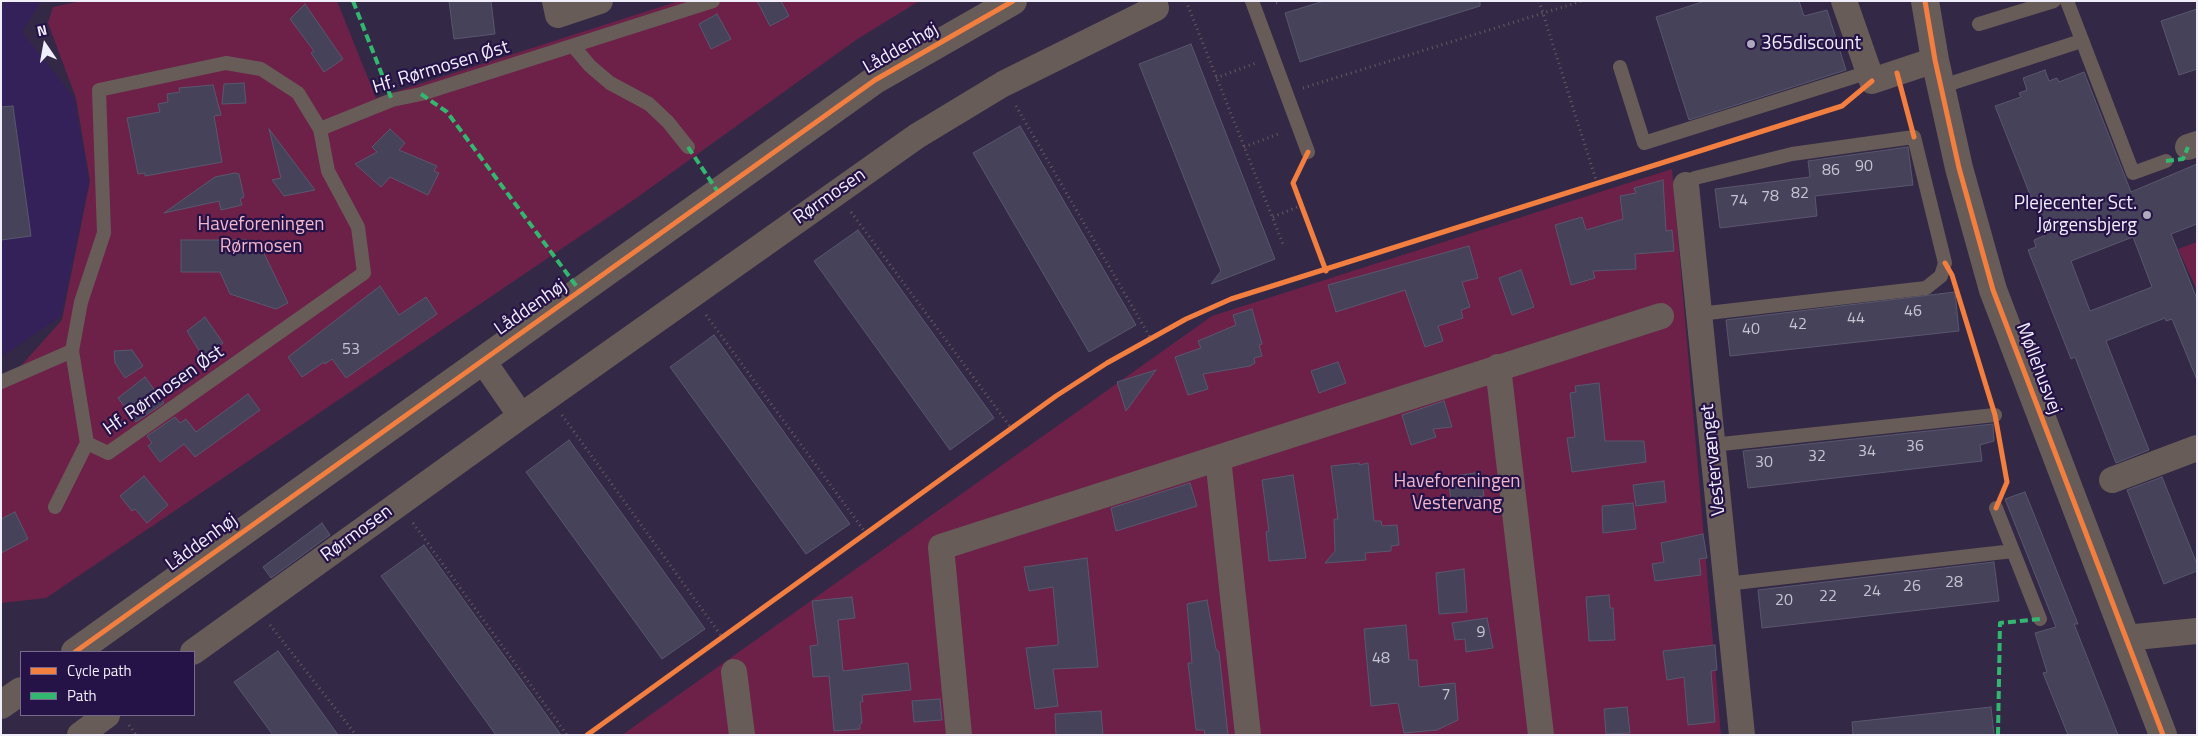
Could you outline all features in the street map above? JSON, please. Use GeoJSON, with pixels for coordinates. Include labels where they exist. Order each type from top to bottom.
{"type":"FeatureCollection","features":[{"type":"Feature","properties":{"kind":"street"},"geometry":{"type":"LineString","coordinates":[[555,1],[558,15],[600,1]]}},
{"type":"Feature","properties":{"kind":"street","name":"Låddenhøj"},"geometry":{"type":"LineString","coordinates":[[76,651],[875,80],[1013,1]]}},
{"type":"Feature","properties":{"kind":"street"},"geometry":{"type":"LineString","coordinates":[[1844,1],[1872,81],[1934,60]]}},
{"type":"Feature","properties":{"kind":"street","name":"Møllehusvej"},"geometry":{"type":"LineString","coordinates":[[1925,1],[1934,60],[1963,185],[1995,297],[2163,735]]}},
{"type":"Feature","properties":{"kind":"street","name":"Rørmosen"},"geometry":{"type":"LineString","coordinates":[[194,651],[549,396],[917,136],[1003,84],[1162,4]]}},
{"type":"Feature","properties":{"kind":"street","name":"Vestervænget"},"geometry":{"type":"LineString","coordinates":[[1686,185],[1742,735]]}},
{"type":"Feature","properties":{"kind":"street"},"geometry":{"type":"LineString","coordinates":[[959,735],[941,547],[1661,316]]}},
{"type":"Feature","properties":{"kind":"street"},"geometry":{"type":"LineString","coordinates":[[483,361],[521,416]]}},
{"type":"Feature","properties":{"kind":"street"},"geometry":{"type":"LineString","coordinates":[[1498,367],[1541,735]]}},
{"type":"Feature","properties":{"kind":"street"},"geometry":{"type":"LineString","coordinates":[[2112,480],[2197,448]]}},
{"type":"Feature","properties":{"kind":"street"},"geometry":{"type":"LineString","coordinates":[[1218,458],[1248,735]]}},
{"type":"Feature","properties":{"kind":"street"},"geometry":{"type":"LineString","coordinates":[[2125,638],[2197,631]]}},
{"type":"Feature","properties":{"kind":"street"},"geometry":{"type":"LineString","coordinates":[[734,672],[742,735]]}},
{"type":"Feature","properties":{"kind":"street"},"geometry":{"type":"LineString","coordinates":[[1,705],[20,692]]}},
{"type":"Feature","properties":{"kind":"street"},"geometry":{"type":"LineString","coordinates":[[80,735],[106,716]]}},
{"type":"Feature","properties":{"kind":"lane","name":"Hf. Rørmosen Øst"},"geometry":{"type":"LineString","coordinates":[[320,129],[392,100],[421,94],[574,47],[713,1]]}},
{"type":"Feature","properties":{"kind":"lane"},"geometry":{"type":"LineString","coordinates":[[1252,1],[1308,152]]}},
{"type":"Feature","properties":{"kind":"lane"},"geometry":{"type":"LineString","coordinates":[[1979,24],[2054,1]]}},
{"type":"Feature","properties":{"kind":"lane"},"geometry":{"type":"LineString","coordinates":[[2067,1],[2133,173],[2166,161]]}},
{"type":"Feature","properties":{"kind":"lane"},"geometry":{"type":"LineString","coordinates":[[1940,87],[2081,41]]}},
{"type":"Feature","properties":{"kind":"lane"},"geometry":{"type":"LineString","coordinates":[[574,47],[590,66],[610,83],[649,104],[668,122],[688,147]]}},
{"type":"Feature","properties":{"kind":"lane","name":"Hf. Rørmosen Øst"},"geometry":{"type":"LineString","coordinates":[[226,63],[261,69],[298,93],[320,129],[328,172],[358,227],[364,273],[108,453],[87,443],[72,351],[81,302],[104,233],[99,90],[226,63]]}},
{"type":"Feature","properties":{"kind":"lane"},"geometry":{"type":"LineString","coordinates":[[1620,67],[1644,143],[1869,72]]}},
{"type":"Feature","properties":{"kind":"lane"},"geometry":{"type":"LineString","coordinates":[[1686,185],[1695,178],[1792,154],[1914,137],[1945,263],[1941,276],[1926,288],[1699,314]]}},
{"type":"Feature","properties":{"kind":"lane"},"geometry":{"type":"LineString","coordinates":[[1,382],[72,351]]}},
{"type":"Feature","properties":{"kind":"lane"},"geometry":{"type":"LineString","coordinates":[[1712,445],[1995,415]]}},
{"type":"Feature","properties":{"kind":"lane"},"geometry":{"type":"LineString","coordinates":[[56,507],[87,443]]}},
{"type":"Feature","properties":{"kind":"lane"},"geometry":{"type":"LineString","coordinates":[[1996,508],[2040,619]]}},
{"type":"Feature","properties":{"kind":"lane"},"geometry":{"type":"LineString","coordinates":[[1726,584],[2013,552]]}},
{"type":"Feature","properties":{"kind":"path"},"geometry":{"type":"LineString","coordinates":[[1186,1],[1283,244]]}},
{"type":"Feature","properties":{"kind":"path"},"geometry":{"type":"LineString","coordinates":[[1539,1],[1597,183]]}},
{"type":"Feature","properties":{"kind":"path"},"geometry":{"type":"LineString","coordinates":[[1286,93],[1582,1]]}},
{"type":"Feature","properties":{"kind":"path"},"geometry":{"type":"LineString","coordinates":[[1216,78],[1272,57]]}},
{"type":"Feature","properties":{"kind":"path"},"geometry":{"type":"LineString","coordinates":[[1003,84],[1151,339]]}},
{"type":"Feature","properties":{"kind":"path"},"geometry":{"type":"LineString","coordinates":[[1244,147],[1298,126]]}},
{"type":"Feature","properties":{"kind":"path"},"geometry":{"type":"LineString","coordinates":[[1588,186],[1606,180]]}},
{"type":"Feature","properties":{"kind":"path"},"geometry":{"type":"LineString","coordinates":[[836,192],[1011,428]]}},
{"type":"Feature","properties":{"kind":"path"},"geometry":{"type":"LineString","coordinates":[[1299,198],[1305,214]]}},
{"type":"Feature","properties":{"kind":"path"},"geometry":{"type":"LineString","coordinates":[[1273,217],[1302,205]]}},
{"type":"Feature","properties":{"kind":"path"},"geometry":{"type":"LineString","coordinates":[[691,295],[865,532]]}},
{"type":"Feature","properties":{"kind":"path"},"geometry":{"type":"LineString","coordinates":[[1144,343],[1158,335]]}},
{"type":"Feature","properties":{"kind":"path"},"geometry":{"type":"LineString","coordinates":[[549,396],[722,637]]}},
{"type":"Feature","properties":{"kind":"path"},"geometry":{"type":"LineString","coordinates":[[1003,434],[1018,423]]}},
{"type":"Feature","properties":{"kind":"path"},"geometry":{"type":"LineString","coordinates":[[400,503],[567,735]]}},
{"type":"Feature","properties":{"kind":"path"},"geometry":{"type":"LineString","coordinates":[[857,538],[873,526]]}},
{"type":"Feature","properties":{"kind":"path"},"geometry":{"type":"LineString","coordinates":[[256,607],[356,735]]}},
{"type":"Feature","properties":{"kind":"path"},"geometry":{"type":"LineString","coordinates":[[714,643],[730,631]]}},
{"type":"Feature","properties":{"kind":"shaded area"},"geometry":{"type":"Polygon","coordinates":[[[1,1],[41,1],[22,32],[74,97],[89,182],[61,316],[1,357],[1,1]]]}},
{"type":"Feature","properties":{"kind":"green space","name":"Haveforeningen Rørmosen"},"geometry":{"type":"Polygon","coordinates":[[[81,1],[337,1],[376,98],[679,1],[919,1],[856,40],[635,199],[46,598],[1,603],[1,388],[62,320],[90,181],[76,98],[48,23],[53,7],[81,1]]]}},
{"type":"Feature","properties":{"kind":"green space","name":"Haveforeningen Vestervang"},"geometry":{"type":"Polygon","coordinates":[[[1672,169],[1721,735],[622,735],[1212,316],[1672,169]]]}},
{"type":"Feature","properties":{"kind":"green space"},"geometry":{"type":"Polygon","coordinates":[[[2197,242],[2197,290],[2178,249],[2197,242]]]}},
{"type":"Feature","properties":{"kind":"building"},"geometry":{"type":"Polygon","coordinates":[[[449,1],[491,1],[495,34],[454,39],[449,1]]]}},
{"type":"Feature","properties":{"kind":"building"},"geometry":{"type":"Polygon","coordinates":[[[757,1],[781,1],[789,16],[770,26],[757,1]]]}},
{"type":"Feature","properties":{"kind":"building"},"geometry":{"type":"Polygon","coordinates":[[[1324,1],[1480,1],[1480,6],[1300,62],[1285,13],[1324,1]]]}},
{"type":"Feature","properties":{"kind":"building","name":"365discount"},"geometry":{"type":"Polygon","coordinates":[[[1705,1],[1799,1],[1804,16],[1827,10],[1846,70],[1689,120],[1656,17],[1705,1]]]}},
{"type":"Feature","properties":{"kind":"building"},"geometry":{"type":"Polygon","coordinates":[[[305,4],[343,59],[324,72],[311,53],[314,51],[290,19],[305,4]]]}},
{"type":"Feature","properties":{"kind":"building"},"geometry":{"type":"Polygon","coordinates":[[[2197,9],[2197,69],[2179,75],[2161,21],[2197,9]]]}},
{"type":"Feature","properties":{"kind":"building"},"geometry":{"type":"Polygon","coordinates":[[[717,14],[731,39],[711,49],[699,24],[717,14]]]}},
{"type":"Feature","properties":{"kind":"building"},"geometry":{"type":"Polygon","coordinates":[[[1191,44],[1275,259],[1211,284],[1221,271],[1139,64],[1191,44]]]}},
{"type":"Feature","properties":{"kind":"building","name":"Plejecenter Sct. Jørgensbjerg"},"geometry":{"type":"Polygon","coordinates":[[[2045,70],[2049,81],[2057,78],[2059,82],[2084,72],[2131,192],[2197,164],[2197,224],[2171,234],[2197,299],[2197,380],[2172,319],[2166,321],[2165,318],[2106,341],[2149,450],[2116,463],[2075,357],[2071,359],[2028,250],[2036,247],[2034,240],[2046,235],[1995,106],[2021,97],[2019,93],[2027,90],[2023,78],[2045,70]],[[2133,237],[2071,261],[2090,311],[2152,287],[2133,237]]]}},
{"type":"Feature","properties":{"kind":"building"},"geometry":{"type":"Polygon","coordinates":[[[244,83],[246,103],[222,104],[224,84],[244,83]]]}},
{"type":"Feature","properties":{"kind":"building"},"geometry":{"type":"Polygon","coordinates":[[[213,85],[221,115],[214,116],[222,162],[145,176],[145,173],[138,174],[127,118],[160,112],[158,104],[168,102],[167,94],[180,92],[179,88],[213,85]]]}},
{"type":"Feature","properties":{"kind":"building"},"geometry":{"type":"Polygon","coordinates":[[[13,106],[31,236],[1,240],[1,107],[13,106]]]}},
{"type":"Feature","properties":{"kind":"building"},"geometry":{"type":"Polygon","coordinates":[[[1020,126],[1136,325],[1089,352],[973,153],[1020,126]]]}},
{"type":"Feature","properties":{"kind":"building"},"geometry":{"type":"Polygon","coordinates":[[[269,129],[315,190],[284,196],[272,180],[281,178],[269,129]]]}},
{"type":"Feature","properties":{"kind":"building"},"geometry":{"type":"Polygon","coordinates":[[[390,129],[405,143],[399,150],[437,166],[434,171],[439,173],[428,195],[390,177],[381,187],[355,164],[377,152],[372,147],[390,129]]]}},
{"type":"Feature","properties":{"kind":"building"},"geometry":{"type":"Polygon","coordinates":[[[1908,147],[1913,185],[1815,196],[1817,216],[1720,228],[1715,189],[1810,177],[1808,161],[1908,147]]]}},
{"type":"Feature","properties":{"kind":"building"},"geometry":{"type":"Polygon","coordinates":[[[239,174],[244,197],[240,199],[242,205],[221,210],[219,201],[164,213],[215,177],[239,174]]]}},
{"type":"Feature","properties":{"kind":"building"},"geometry":{"type":"Polygon","coordinates":[[[1663,180],[1666,231],[1672,230],[1674,251],[1635,254],[1636,269],[1593,271],[1595,278],[1571,285],[1555,225],[1582,217],[1586,230],[1623,219],[1620,196],[1636,193],[1634,188],[1663,180]]]}},
{"type":"Feature","properties":{"kind":"building"},"geometry":{"type":"Polygon","coordinates":[[[858,230],[994,418],[950,450],[814,261],[858,230]]]}},
{"type":"Feature","properties":{"kind":"building"},"geometry":{"type":"Polygon","coordinates":[[[181,240],[249,240],[250,247],[258,241],[288,303],[276,309],[230,294],[220,272],[181,272],[181,240]]]}},
{"type":"Feature","properties":{"kind":"building"},"geometry":{"type":"Polygon","coordinates":[[[1469,246],[1478,278],[1462,282],[1470,307],[1461,310],[1463,318],[1438,326],[1443,341],[1425,347],[1405,290],[1336,312],[1328,285],[1469,246]]]}},
{"type":"Feature","properties":{"kind":"building"},"geometry":{"type":"Polygon","coordinates":[[[1521,270],[1534,307],[1512,315],[1499,278],[1521,270]]]}},
{"type":"Feature","properties":{"kind":"building"},"geometry":{"type":"Polygon","coordinates":[[[380,286],[399,315],[426,297],[437,314],[346,378],[332,359],[325,364],[324,362],[302,377],[288,357],[380,286]]]}},
{"type":"Feature","properties":{"kind":"building"},"geometry":{"type":"Polygon","coordinates":[[[1955,292],[1959,331],[1730,356],[1726,320],[1955,292]]]}},
{"type":"Feature","properties":{"kind":"building"},"geometry":{"type":"Polygon","coordinates":[[[1252,309],[1262,344],[1259,345],[1262,356],[1254,358],[1255,363],[1250,366],[1203,374],[1208,389],[1188,395],[1175,357],[1201,348],[1198,341],[1236,325],[1233,315],[1252,309]]]}},
{"type":"Feature","properties":{"kind":"building"},"geometry":{"type":"Polygon","coordinates":[[[205,317],[223,343],[203,357],[187,331],[205,317]]]}},
{"type":"Feature","properties":{"kind":"building"},"geometry":{"type":"Polygon","coordinates":[[[714,335],[850,524],[806,554],[670,367],[714,335]]]}},
{"type":"Feature","properties":{"kind":"building"},"geometry":{"type":"Polygon","coordinates":[[[132,350],[143,366],[125,378],[115,363],[114,351],[132,350]]]}},
{"type":"Feature","properties":{"kind":"building"},"geometry":{"type":"Polygon","coordinates":[[[1338,362],[1346,383],[1319,393],[1311,371],[1338,362]]]}},
{"type":"Feature","properties":{"kind":"building"},"geometry":{"type":"Polygon","coordinates":[[[1156,370],[1126,411],[1117,382],[1156,370]]]}},
{"type":"Feature","properties":{"kind":"building"},"geometry":{"type":"Polygon","coordinates":[[[145,377],[164,403],[136,422],[118,398],[145,377]]]}},
{"type":"Feature","properties":{"kind":"building"},"geometry":{"type":"Polygon","coordinates":[[[1599,383],[1605,441],[1644,441],[1646,462],[1572,472],[1567,438],[1575,437],[1570,393],[1576,392],[1575,386],[1599,383]]]}},
{"type":"Feature","properties":{"kind":"building"},"geometry":{"type":"Polygon","coordinates":[[[248,394],[260,410],[195,457],[184,444],[160,462],[148,446],[152,443],[147,436],[175,417],[180,423],[186,419],[196,432],[248,394]]]}},
{"type":"Feature","properties":{"kind":"building"},"geometry":{"type":"Polygon","coordinates":[[[1444,401],[1452,427],[1433,429],[1436,437],[1411,445],[1402,415],[1444,401]]]}},
{"type":"Feature","properties":{"kind":"building"},"geometry":{"type":"Polygon","coordinates":[[[1993,424],[1994,441],[1980,445],[1982,461],[1748,488],[1743,451],[1993,424]]]}},
{"type":"Feature","properties":{"kind":"building"},"geometry":{"type":"Polygon","coordinates":[[[569,440],[705,629],[662,659],[526,472],[569,440]]]}},
{"type":"Feature","properties":{"kind":"building"},"geometry":{"type":"Polygon","coordinates":[[[1359,463],[1359,465],[1368,463],[1374,521],[1381,521],[1382,526],[1397,525],[1399,545],[1391,546],[1391,551],[1365,553],[1366,560],[1325,563],[1335,551],[1334,519],[1338,519],[1331,466],[1359,463]]]}},
{"type":"Feature","properties":{"kind":"building"},"geometry":{"type":"Polygon","coordinates":[[[1481,472],[1484,496],[1451,500],[1448,477],[1481,472]]]}},
{"type":"Feature","properties":{"kind":"building"},"geometry":{"type":"Polygon","coordinates":[[[1293,475],[1306,558],[1269,561],[1266,532],[1269,531],[1262,480],[1293,475]]]}},
{"type":"Feature","properties":{"kind":"building"},"geometry":{"type":"Polygon","coordinates":[[[144,476],[168,505],[147,523],[135,509],[132,511],[120,496],[144,476]]]}},
{"type":"Feature","properties":{"kind":"building"},"geometry":{"type":"Polygon","coordinates":[[[2162,477],[2197,564],[2197,571],[2164,584],[2127,490],[2162,477]]]}},
{"type":"Feature","properties":{"kind":"building"},"geometry":{"type":"Polygon","coordinates":[[[1664,481],[1666,502],[1636,506],[1633,485],[1664,481]]]}},
{"type":"Feature","properties":{"kind":"building"},"geometry":{"type":"Polygon","coordinates":[[[1190,483],[1197,506],[1116,531],[1111,508],[1190,483]]]}},
{"type":"Feature","properties":{"kind":"building"},"geometry":{"type":"Polygon","coordinates":[[[2025,492],[2078,624],[2074,624],[2118,735],[2068,735],[2043,673],[2047,672],[2035,633],[2056,627],[2005,499],[2025,492]]]}},
{"type":"Feature","properties":{"kind":"building"},"geometry":{"type":"Polygon","coordinates":[[[1633,503],[1636,529],[1603,533],[1602,506],[1633,503]]]}},
{"type":"Feature","properties":{"kind":"building"},"geometry":{"type":"Polygon","coordinates":[[[15,512],[28,539],[1,553],[1,519],[15,512]]]}},
{"type":"Feature","properties":{"kind":"building"},"geometry":{"type":"Polygon","coordinates":[[[322,523],[330,535],[271,578],[263,567],[322,523]]]}},
{"type":"Feature","properties":{"kind":"building"},"geometry":{"type":"Polygon","coordinates":[[[1703,534],[1707,558],[1699,559],[1701,575],[1655,581],[1652,564],[1664,562],[1661,543],[1703,534]]]}},
{"type":"Feature","properties":{"kind":"building"},"geometry":{"type":"Polygon","coordinates":[[[424,545],[561,735],[496,735],[381,576],[424,545]]]}},
{"type":"Feature","properties":{"kind":"building"},"geometry":{"type":"Polygon","coordinates":[[[1087,558],[1098,667],[1053,669],[1058,706],[1035,709],[1026,648],[1058,645],[1058,639],[1053,587],[1029,591],[1024,567],[1087,558]]]}},
{"type":"Feature","properties":{"kind":"building"},"geometry":{"type":"Polygon","coordinates":[[[1994,562],[1999,601],[1762,628],[1758,590],[1994,562]]]}},
{"type":"Feature","properties":{"kind":"building"},"geometry":{"type":"Polygon","coordinates":[[[1464,569],[1467,612],[1439,614],[1436,573],[1464,569]]]}},
{"type":"Feature","properties":{"kind":"building"},"geometry":{"type":"Polygon","coordinates":[[[1609,595],[1610,608],[1613,608],[1615,640],[1589,641],[1586,597],[1609,595]]]}},
{"type":"Feature","properties":{"kind":"building"},"geometry":{"type":"Polygon","coordinates":[[[852,597],[855,618],[838,620],[843,671],[908,663],[911,690],[862,695],[863,702],[860,702],[862,723],[860,724],[860,729],[834,731],[829,676],[813,677],[810,646],[818,645],[812,601],[852,597]]]}},
{"type":"Feature","properties":{"kind":"building"},"geometry":{"type":"Polygon","coordinates":[[[1207,600],[1216,649],[1219,652],[1228,735],[1205,735],[1204,730],[1196,730],[1188,663],[1192,663],[1187,604],[1207,600]]]}},
{"type":"Feature","properties":{"kind":"building"},"geometry":{"type":"Polygon","coordinates":[[[1487,618],[1493,648],[1466,652],[1465,639],[1455,640],[1452,623],[1487,618]]]}},
{"type":"Feature","properties":{"kind":"building"},"geometry":{"type":"Polygon","coordinates":[[[1406,625],[1409,660],[1417,660],[1419,687],[1455,683],[1458,720],[1437,730],[1404,733],[1398,703],[1371,706],[1364,629],[1406,625]]]}},
{"type":"Feature","properties":{"kind":"building"},"geometry":{"type":"Polygon","coordinates":[[[1715,645],[1717,670],[1711,671],[1715,722],[1688,725],[1684,677],[1667,680],[1663,651],[1715,645]]]}},
{"type":"Feature","properties":{"kind":"building"},"geometry":{"type":"Polygon","coordinates":[[[278,651],[338,735],[273,735],[234,682],[278,651]]]}},
{"type":"Feature","properties":{"kind":"building"},"geometry":{"type":"Polygon","coordinates":[[[940,699],[942,720],[914,722],[912,701],[940,699]]]}},
{"type":"Feature","properties":{"kind":"building"},"geometry":{"type":"Polygon","coordinates":[[[1627,707],[1630,733],[1606,734],[1604,709],[1627,707]]]}},
{"type":"Feature","properties":{"kind":"building"},"geometry":{"type":"Polygon","coordinates":[[[1991,707],[1994,735],[1853,735],[1852,722],[1991,707]]]}},
{"type":"Feature","properties":{"kind":"building"},"geometry":{"type":"Polygon","coordinates":[[[1101,711],[1103,735],[1056,735],[1055,714],[1101,711]]]}},
{"type":"Feature","properties":{"kind":"marked path"},"geometry":{"type":"LineString","coordinates":[[353,1],[392,100]]}},
{"type":"Feature","properties":{"kind":"marked path"},"geometry":{"type":"LineString","coordinates":[[421,94],[447,112],[580,291]]}},
{"type":"Feature","properties":{"kind":"marked path"},"geometry":{"type":"LineString","coordinates":[[688,147],[718,192]]}},
{"type":"Feature","properties":{"kind":"marked path"},"geometry":{"type":"LineString","coordinates":[[2166,161],[2183,159],[2188,147]]}},
{"type":"Feature","properties":{"kind":"marked path"},"geometry":{"type":"LineString","coordinates":[[1998,735],[2000,623],[2040,619]]}},
{"type":"Feature","properties":{"kind":"cycle path"},"geometry":{"type":"LineString","coordinates":[[76,651],[875,80],[1013,1]]}},
{"type":"Feature","properties":{"kind":"cycle path"},"geometry":{"type":"LineString","coordinates":[[1925,1],[1935,60],[1959,168],[1993,290],[2163,735]]}},
{"type":"Feature","properties":{"kind":"cycle path"},"geometry":{"type":"LineString","coordinates":[[1897,73],[1914,137]]}},
{"type":"Feature","properties":{"kind":"cycle path"},"geometry":{"type":"LineString","coordinates":[[587,735],[1056,396],[1107,363],[1186,319],[1231,299],[1842,106],[1872,81]]}},
{"type":"Feature","properties":{"kind":"cycle path"},"geometry":{"type":"LineString","coordinates":[[1308,152],[1293,183],[1326,271]]}},
{"type":"Feature","properties":{"kind":"cycle path"},"geometry":{"type":"LineString","coordinates":[[1945,263],[1952,275],[1995,415],[2007,482],[1996,508]]}},
{"type":"Feature","properties":{"kind":"place","name":"365discount"},"geometry":{"type":"Point","coordinates":[1751,44]}},
{"type":"Feature","properties":{"kind":"place","name":"Plejecenter Sct. Jørgensbjerg"},"geometry":{"type":"Point","coordinates":[2147,215]}}]}
